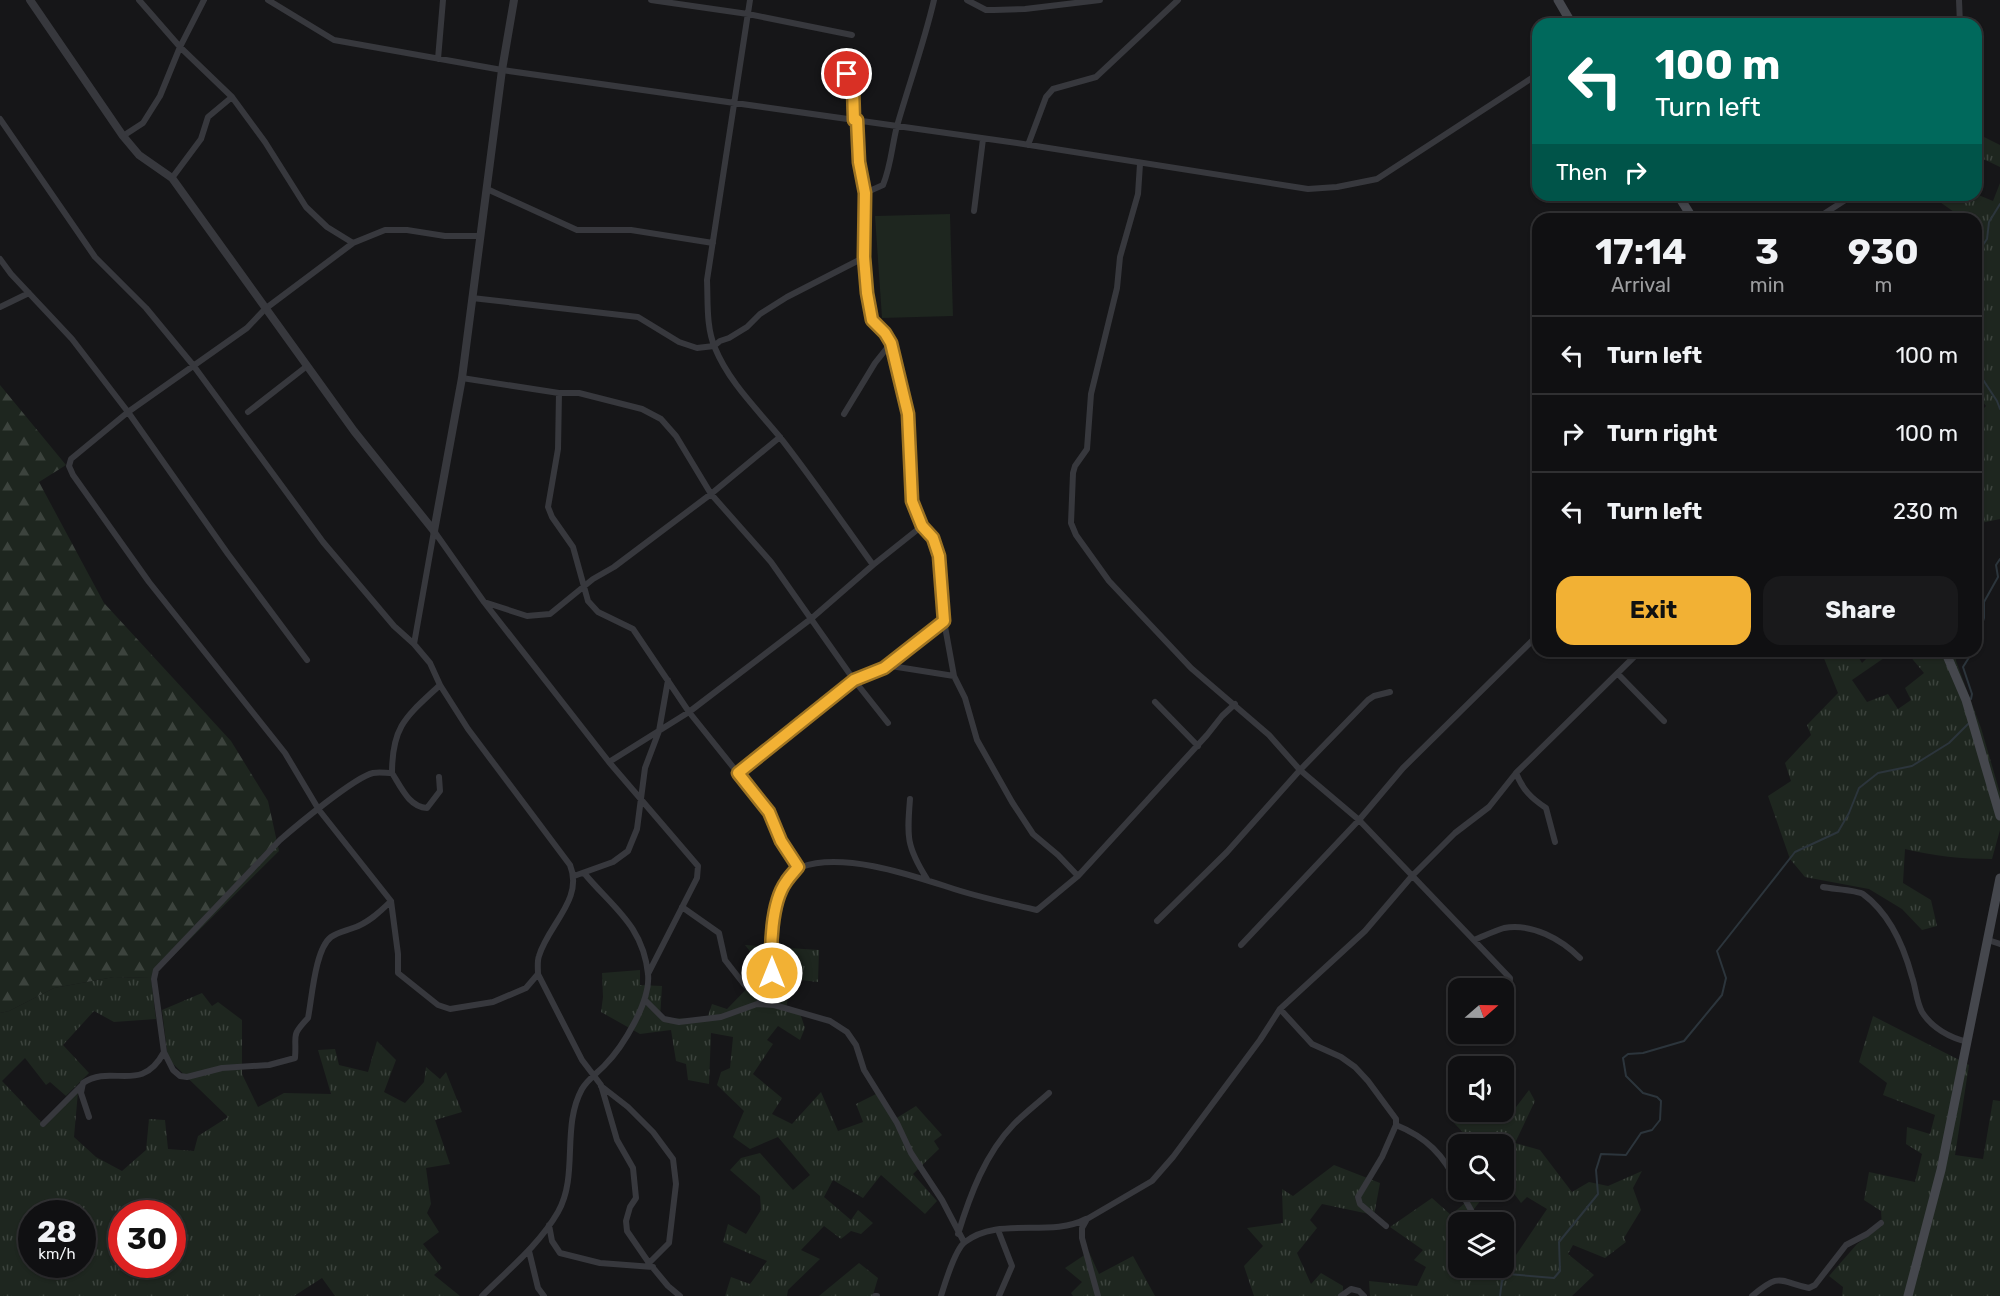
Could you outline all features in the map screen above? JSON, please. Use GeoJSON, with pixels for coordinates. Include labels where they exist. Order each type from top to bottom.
{"type":"FeatureCollection","features":[{"type":"Feature","properties":{"kind":"main road"},"geometry":{"type":"LineString","coordinates":[[1558,0],[1568,18]]}},
{"type":"Feature","properties":{"kind":"main road"},"geometry":{"type":"LineString","coordinates":[[1948,657],[1966,700],[2000,816]]}},
{"type":"Feature","properties":{"kind":"main road"},"geometry":{"type":"LineString","coordinates":[[1908,1296],[1941,1170],[2000,878]]}},
{"type":"Feature","properties":{"kind":"street"},"geometry":{"type":"LineString","coordinates":[[30,0],[123,136],[140,155],[172,178],[354,431],[434,531],[484,602],[609,762],[698,866],[698,878],[648,974]]}},
{"type":"Feature","properties":{"kind":"street"},"geometry":{"type":"LineString","coordinates":[[139,0],[180,47],[232,97],[265,142],[306,207],[327,228],[353,243]]}},
{"type":"Feature","properties":{"kind":"street"},"geometry":{"type":"LineString","coordinates":[[123,136],[142,123],[160,96],[180,47],[204,0]]}},
{"type":"Feature","properties":{"kind":"street"},"geometry":{"type":"LineString","coordinates":[[268,0],[334,40],[438,59],[1028,145],[1308,189],[1362,184],[1387,173],[1532,78]]}},
{"type":"Feature","properties":{"kind":"street"},"geometry":{"type":"LineString","coordinates":[[438,59],[443,0]]}},
{"type":"Feature","properties":{"kind":"street"},"geometry":{"type":"LineString","coordinates":[[414,644],[462,378],[502,70],[514,0]]}},
{"type":"Feature","properties":{"kind":"street"},"geometry":{"type":"LineString","coordinates":[[651,0],[748,14],[852,35]]}},
{"type":"Feature","properties":{"kind":"street"},"geometry":{"type":"LineString","coordinates":[[750,0],[707,280],[708,320],[714,345],[723,365],[741,391],[780,437],[873,565]]}},
{"type":"Feature","properties":{"kind":"street"},"geometry":{"type":"LineString","coordinates":[[865,193],[884,185],[897,127],[934,0]]}},
{"type":"Feature","properties":{"kind":"street"},"geometry":{"type":"LineString","coordinates":[[967,0],[986,10],[1100,0]]}},
{"type":"Feature","properties":{"kind":"street"},"geometry":{"type":"LineString","coordinates":[[1028,145],[1046,97],[1053,89],[1096,77],[1178,0]]}},
{"type":"Feature","properties":{"kind":"street"},"geometry":{"type":"LineString","coordinates":[[1959,0],[1960,18]]}},
{"type":"Feature","properties":{"kind":"street"},"geometry":{"type":"LineString","coordinates":[[843,70],[849,76],[853,87],[859,162],[865,193],[864,257],[867,293],[872,320],[891,343],[908,414],[912,501],[922,526],[933,538],[939,556],[944,621],[954,676],[965,698],[980,746],[1012,802],[1033,834],[1078,876]]}},
{"type":"Feature","properties":{"kind":"street"},"geometry":{"type":"LineString","coordinates":[[172,178],[201,139],[208,117],[232,97]]}},
{"type":"Feature","properties":{"kind":"street"},"geometry":{"type":"LineString","coordinates":[[0,119],[95,257],[146,308],[193,365],[323,542],[394,626],[430,663],[440,685],[468,729],[570,865],[574,876],[573,886],[568,901],[539,956],[538,975],[582,1060],[600,1085],[617,1140],[633,1168],[636,1198],[630,1207],[626,1226],[651,1265],[668,1286],[680,1296]]}},
{"type":"Feature","properties":{"kind":"street"},"geometry":{"type":"LineString","coordinates":[[974,211],[983,139]]}},
{"type":"Feature","properties":{"kind":"street"},"geometry":{"type":"LineString","coordinates":[[1140,164],[1138,194],[1120,257],[1117,288],[1091,394],[1087,448],[1073,473],[1071,523],[1076,535],[1091,559],[1109,581],[1191,668],[1235,704],[1269,735],[1300,770],[1359,820],[1510,978]]}},
{"type":"Feature","properties":{"kind":"street"},"geometry":{"type":"LineString","coordinates":[[487,189],[577,230],[596,228],[631,230],[713,243]]}},
{"type":"Feature","properties":{"kind":"street"},"geometry":{"type":"LineString","coordinates":[[1825,213],[1844,201]]}},
{"type":"Feature","properties":{"kind":"street"},"geometry":{"type":"LineString","coordinates":[[481,236],[445,236],[407,230],[385,230],[353,243],[266,309],[247,328],[128,412],[71,459],[69,466],[148,582],[285,753],[319,810],[391,901],[398,954],[398,973],[438,1005],[450,1009],[493,1002],[526,988],[538,975]]}},
{"type":"Feature","properties":{"kind":"street"},"geometry":{"type":"LineString","coordinates":[[472,298],[638,317],[679,342],[697,348],[714,345],[747,327],[760,314],[787,297],[864,257]]}},
{"type":"Feature","properties":{"kind":"street"},"geometry":{"type":"LineString","coordinates":[[0,259],[72,339],[128,412],[228,554],[307,660]]}},
{"type":"Feature","properties":{"kind":"street"},"geometry":{"type":"LineString","coordinates":[[0,307],[29,293]]}},
{"type":"Feature","properties":{"kind":"street"},"geometry":{"type":"LineString","coordinates":[[844,414],[875,363],[891,343]]}},
{"type":"Feature","properties":{"kind":"street"},"geometry":{"type":"LineString","coordinates":[[248,412],[307,366]]}},
{"type":"Feature","properties":{"kind":"street"},"geometry":{"type":"LineString","coordinates":[[462,378],[559,393],[579,393],[622,403],[661,419],[676,436],[711,494],[771,562],[854,680],[888,723]]}},
{"type":"Feature","properties":{"kind":"street"},"geometry":{"type":"LineString","coordinates":[[559,393],[558,449],[548,507],[552,517],[573,546],[588,601],[598,612],[633,629],[689,712],[769,812],[781,841],[798,867]]}},
{"type":"Feature","properties":{"kind":"street"},"geometry":{"type":"LineString","coordinates":[[484,602],[527,616],[537,617],[550,614],[711,494],[780,437]]}},
{"type":"Feature","properties":{"kind":"street"},"geometry":{"type":"LineString","coordinates":[[609,762],[689,712],[812,618],[922,526]]}},
{"type":"Feature","properties":{"kind":"street"},"geometry":{"type":"LineString","coordinates":[[884,668],[944,621]]}},
{"type":"Feature","properties":{"kind":"street"},"geometry":{"type":"LineString","coordinates":[[1240,945],[1359,820],[1403,768],[1532,641]]}},
{"type":"Feature","properties":{"kind":"street"},"geometry":{"type":"LineString","coordinates":[[941,1296],[951,1266],[964,1242],[984,1233],[998,1230],[1030,1227],[1059,1228],[1087,1219],[1152,1180],[1173,1158],[1260,1040],[1280,1009],[1365,931],[1412,876],[1455,833],[1489,807],[1516,773],[1634,657]]}},
{"type":"Feature","properties":{"kind":"street"},"geometry":{"type":"LineString","coordinates":[[738,773],[854,680],[891,666],[954,676]]}},
{"type":"Feature","properties":{"kind":"street"},"geometry":{"type":"LineString","coordinates":[[1618,674],[1664,721]]}},
{"type":"Feature","properties":{"kind":"street"},"geometry":{"type":"LineString","coordinates":[[574,876],[613,862],[628,851],[638,829],[645,768],[659,731],[668,680]]}},
{"type":"Feature","properties":{"kind":"street"},"geometry":{"type":"LineString","coordinates":[[440,685],[405,718],[392,751],[392,773],[413,804],[420,808],[427,808],[440,791],[440,777]]}},
{"type":"Feature","properties":{"kind":"street"},"geometry":{"type":"LineString","coordinates":[[1157,921],[1227,852],[1300,770],[1368,700],[1390,692]]}},
{"type":"Feature","properties":{"kind":"street"},"geometry":{"type":"LineString","coordinates":[[1155,702],[1198,746]]}},
{"type":"Feature","properties":{"kind":"street"},"geometry":{"type":"LineString","coordinates":[[774,1005],[771,958],[776,905],[785,883],[798,867],[855,863],[927,879],[948,887],[1037,909],[1050,901],[1078,876],[1235,704]]}},
{"type":"Feature","properties":{"kind":"street"},"geometry":{"type":"LineString","coordinates":[[391,901],[378,915],[354,928],[334,935],[324,946],[315,974],[308,1018],[298,1027],[295,1036],[295,1059],[269,1065],[222,1068],[187,1077],[180,1076],[173,1070],[164,1052],[154,979],[156,970],[280,840],[361,778],[373,774],[392,773]]}},
{"type":"Feature","properties":{"kind":"street"},"geometry":{"type":"LineString","coordinates":[[1516,773],[1522,787],[1531,798],[1546,808],[1555,842]]}},
{"type":"Feature","properties":{"kind":"street"},"geometry":{"type":"LineString","coordinates":[[910,799],[907,832],[914,855],[927,879]]}},
{"type":"Feature","properties":{"kind":"street"},"geometry":{"type":"LineString","coordinates":[[482,1296],[529,1251],[559,1211],[570,1160],[570,1129],[582,1089],[616,1050],[645,1000],[648,974],[642,945],[630,921],[598,891],[584,873]]}},
{"type":"Feature","properties":{"kind":"street"},"geometry":{"type":"LineString","coordinates":[[1822,887],[1861,892],[1873,904],[1886,918],[1901,947],[1923,1013],[1938,1029],[1953,1039],[1968,1042]]}},
{"type":"Feature","properties":{"kind":"street"},"geometry":{"type":"LineString","coordinates":[[682,907],[719,933],[725,960],[742,983],[766,1004]]}},
{"type":"Feature","properties":{"kind":"street"},"geometry":{"type":"LineString","coordinates":[[1473,940],[1506,928],[1522,928],[1554,937],[1580,958]]}},
{"type":"Feature","properties":{"kind":"street"},"geometry":{"type":"LineString","coordinates":[[1988,940],[2000,944]]}},
{"type":"Feature","properties":{"kind":"street"},"geometry":{"type":"LineString","coordinates":[[645,1000],[664,1019],[679,1022],[721,1017],[757,1004],[766,1004],[830,1021],[847,1032],[856,1045],[864,1070],[897,1123],[911,1153],[942,1200],[964,1242]]}},
{"type":"Feature","properties":{"kind":"street"},"geometry":{"type":"LineString","coordinates":[[1280,1009],[1312,1044],[1341,1057],[1355,1067],[1368,1080],[1396,1119],[1396,1125],[1382,1157],[1358,1197],[1360,1204],[1386,1226]]}},
{"type":"Feature","properties":{"kind":"street"},"geometry":{"type":"LineString","coordinates":[[43,1124],[83,1083],[91,1078],[136,1077],[159,1062],[164,1052]]}},
{"type":"Feature","properties":{"kind":"street"},"geometry":{"type":"LineString","coordinates":[[83,1083],[81,1093],[89,1117]]}},
{"type":"Feature","properties":{"kind":"street"},"geometry":{"type":"LineString","coordinates":[[600,1085],[628,1107],[653,1132],[673,1159],[676,1184],[669,1243],[651,1265]]}},
{"type":"Feature","properties":{"kind":"street"},"geometry":{"type":"LineString","coordinates":[[958,1234],[969,1197],[988,1159],[1013,1125],[1049,1093]]}},
{"type":"Feature","properties":{"kind":"street"},"geometry":{"type":"LineString","coordinates":[[1396,1125],[1411,1131],[1435,1149],[1448,1163]]}},
{"type":"Feature","properties":{"kind":"street"},"geometry":{"type":"LineString","coordinates":[[1087,1219],[1082,1228],[1082,1238],[1098,1296]]}},
{"type":"Feature","properties":{"kind":"street"},"geometry":{"type":"LineString","coordinates":[[1752,1296],[1760,1293],[1777,1279],[1809,1288],[1815,1285],[1846,1245],[1867,1234],[1881,1222]]}},
{"type":"Feature","properties":{"kind":"street"},"geometry":{"type":"LineString","coordinates":[[549,1225],[552,1241],[560,1253],[600,1263],[651,1265]]}},
{"type":"Feature","properties":{"kind":"street"},"geometry":{"type":"LineString","coordinates":[[998,1230],[1012,1266],[999,1296]]}},
{"type":"Feature","properties":{"kind":"street"},"geometry":{"type":"LineString","coordinates":[[529,1251],[538,1288],[544,1296]]}},
{"type":"Feature","properties":{"kind":"street"},"geometry":{"type":"LineString","coordinates":[[1341,1296],[1351,1289],[1359,1291],[1364,1296]]}},
{"type":"Feature","properties":{"kind":"green space"},"geometry":{"type":"Polygon","coordinates":[[[1984,137],[2000,145],[2000,167],[1982,158],[1984,137]]]}},
{"type":"Feature","properties":{"kind":"green space"},"geometry":{"type":"Polygon","coordinates":[[[2000,183],[2000,519],[1982,523],[1982,410],[1986,406],[1982,401],[1982,213],[1956,213],[1938,201],[1982,201],[1982,196],[1993,201],[2000,183]]]}},
{"type":"Feature","properties":{"kind":"green space"},"geometry":{"type":"Polygon","coordinates":[[[950,214],[953,316],[882,318],[875,216],[950,214]]]}},
{"type":"Feature","properties":{"kind":"green space"},"geometry":{"type":"Polygon","coordinates":[[[0,385],[66,465],[39,482],[104,603],[231,741],[268,801],[279,851],[151,978],[114,977],[54,988],[9,1011],[0,1013],[0,385]]]}},
{"type":"Feature","properties":{"kind":"green space"},"geometry":{"type":"Polygon","coordinates":[[[1823,657],[1858,657],[1862,663],[1868,657],[1884,657],[1852,680],[1867,702],[1888,694],[1898,709],[1911,700],[1905,688],[1924,673],[1911,657],[1956,657],[2000,793],[2000,830],[1992,859],[1948,857],[1905,849],[1903,883],[1931,900],[1937,926],[1922,930],[1902,909],[1869,889],[1805,877],[1790,859],[1768,796],[1791,781],[1785,763],[1811,735],[1807,725],[1838,693],[1823,657]]]}},
{"type":"Feature","properties":{"kind":"green space"},"geometry":{"type":"Polygon","coordinates":[[[745,945],[819,950],[818,982],[792,979],[786,1008],[799,1010],[805,1028],[800,1040],[778,1026],[767,1040],[773,1044],[753,1074],[782,1098],[772,1114],[792,1124],[821,1092],[838,1131],[863,1122],[856,1104],[876,1094],[895,1119],[916,1106],[942,1135],[934,1141],[939,1149],[913,1174],[937,1201],[925,1214],[881,1175],[863,1198],[833,1180],[824,1197],[851,1220],[858,1210],[873,1223],[861,1234],[851,1231],[841,1239],[824,1226],[801,1250],[820,1259],[788,1290],[787,1296],[725,1296],[731,1277],[750,1284],[767,1261],[723,1242],[728,1224],[746,1234],[761,1210],[760,1196],[730,1170],[741,1158],[760,1153],[793,1190],[810,1175],[778,1137],[750,1149],[733,1137],[744,1111],[717,1085],[721,1072],[730,1068],[733,1037],[711,1033],[709,1084],[688,1080],[686,1064],[676,1061],[671,1030],[640,1034],[601,1012],[602,973],[640,970],[640,985],[662,986],[660,1018],[707,1019],[712,1004],[727,1009],[765,970],[745,945]]]}},
{"type":"Feature","properties":{"kind":"green space"},"geometry":{"type":"Polygon","coordinates":[[[114,977],[151,978],[156,1019],[114,1022],[94,1011],[63,1045],[89,1073],[66,1096],[50,1082],[46,1085],[25,1058],[2,1081],[45,1126],[78,1092],[74,1137],[96,1157],[122,1171],[146,1150],[149,1119],[165,1120],[168,1149],[194,1151],[198,1136],[228,1117],[168,1059],[162,1010],[202,993],[212,1006],[218,1002],[242,1020],[242,1074],[258,1107],[284,1093],[331,1094],[318,1050],[335,1049],[339,1065],[368,1072],[377,1041],[396,1060],[384,1092],[405,1103],[424,1082],[426,1067],[440,1079],[446,1072],[462,1112],[435,1120],[450,1164],[426,1168],[431,1204],[427,1213],[439,1232],[423,1244],[442,1268],[434,1275],[460,1296],[335,1296],[322,1278],[294,1296],[0,1296],[0,1013],[9,1011],[54,988],[114,977]]]}},
{"type":"Feature","properties":{"kind":"green space"},"geometry":{"type":"Polygon","coordinates":[[[1873,1016],[1969,1065],[1955,1155],[1983,1159],[1993,1100],[2000,1101],[2000,1296],[1842,1296],[1843,1287],[1829,1276],[1857,1244],[1882,1226],[1881,1211],[1864,1200],[1869,1172],[1915,1182],[1922,1154],[1906,1144],[1907,1127],[1930,1134],[1935,1115],[1883,1095],[1887,1083],[1859,1062],[1873,1016]]]}},
{"type":"Feature","properties":{"kind":"green space"},"geometry":{"type":"Polygon","coordinates":[[[1529,1090],[1535,1101],[1515,1143],[1540,1150],[1572,1192],[1589,1182],[1608,1186],[1642,1171],[1633,1188],[1641,1210],[1624,1238],[1626,1242],[1605,1258],[1573,1245],[1568,1254],[1594,1275],[1572,1296],[1370,1296],[1369,1281],[1417,1286],[1426,1267],[1414,1260],[1423,1250],[1390,1227],[1432,1198],[1448,1212],[1448,1278],[1514,1278],[1514,1258],[1547,1209],[1527,1197],[1521,1203],[1514,1194],[1514,1134],[1464,1134],[1454,1123],[1514,1122],[1514,1110],[1529,1090]]]}},
{"type":"Feature","properties":{"kind":"green space"},"geometry":{"type":"Polygon","coordinates":[[[1334,1165],[1380,1183],[1374,1215],[1322,1204],[1310,1220],[1317,1228],[1297,1253],[1311,1284],[1321,1273],[1343,1286],[1343,1296],[1254,1296],[1244,1266],[1263,1246],[1247,1228],[1283,1223],[1282,1189],[1293,1196],[1334,1165]]]}},
{"type":"Feature","properties":{"kind":"green space"},"geometry":{"type":"Polygon","coordinates":[[[1468,1200],[1481,1200],[1472,1212],[1454,1212],[1468,1200]]]}},
{"type":"Feature","properties":{"kind":"green space"},"geometry":{"type":"Polygon","coordinates":[[[1089,1252],[1099,1274],[1133,1256],[1155,1296],[1073,1296],[1071,1293],[1082,1282],[1065,1268],[1089,1252]]]}},
{"type":"Feature","properties":{"kind":"green space"},"geometry":{"type":"Polygon","coordinates":[[[859,1263],[878,1278],[873,1295],[876,1296],[819,1296],[859,1263]]]}},
{"type":"Feature","properties":{"kind":"waterway"},"geometry":{"type":"LineString","coordinates":[[1982,246],[1987,239],[1989,222],[2000,204]]}},
{"type":"Feature","properties":{"kind":"waterway"},"geometry":{"type":"LineString","coordinates":[[1982,378],[2000,409]]}},
{"type":"Feature","properties":{"kind":"waterway"},"geometry":{"type":"LineString","coordinates":[[1982,624],[1984,602],[1998,577],[1996,565],[2000,559]]}},
{"type":"Feature","properties":{"kind":"waterway"},"geometry":{"type":"LineString","coordinates":[[1969,657],[1963,667],[1972,694],[1971,699]]}},
{"type":"Feature","properties":{"kind":"waterway"},"geometry":{"type":"LineString","coordinates":[[1500,1296],[1502,1281],[1508,1274],[1554,1278],[1560,1271],[1559,1242],[1598,1194],[1596,1170],[1601,1154],[1626,1155],[1641,1133],[1652,1130],[1660,1120],[1661,1101],[1657,1097],[1643,1093],[1626,1076],[1623,1058],[1628,1054],[1643,1053],[1684,1041],[1722,995],[1726,978],[1717,951],[1795,852],[1838,832],[1859,788],[1878,773],[1912,766],[1949,743],[1968,724]]}},
{"type":"Feature","properties":{"kind":"route"},"geometry":{"type":"LineString","coordinates":[[772,973],[771,958],[776,905],[785,883],[798,867],[781,841],[769,812],[738,773],[854,680],[884,668],[944,621],[939,556],[933,538],[922,526],[912,501],[908,414],[891,343],[872,320],[867,293],[864,257],[865,193],[859,162],[857,120],[854,120],[853,87],[847,74]]}}]}
